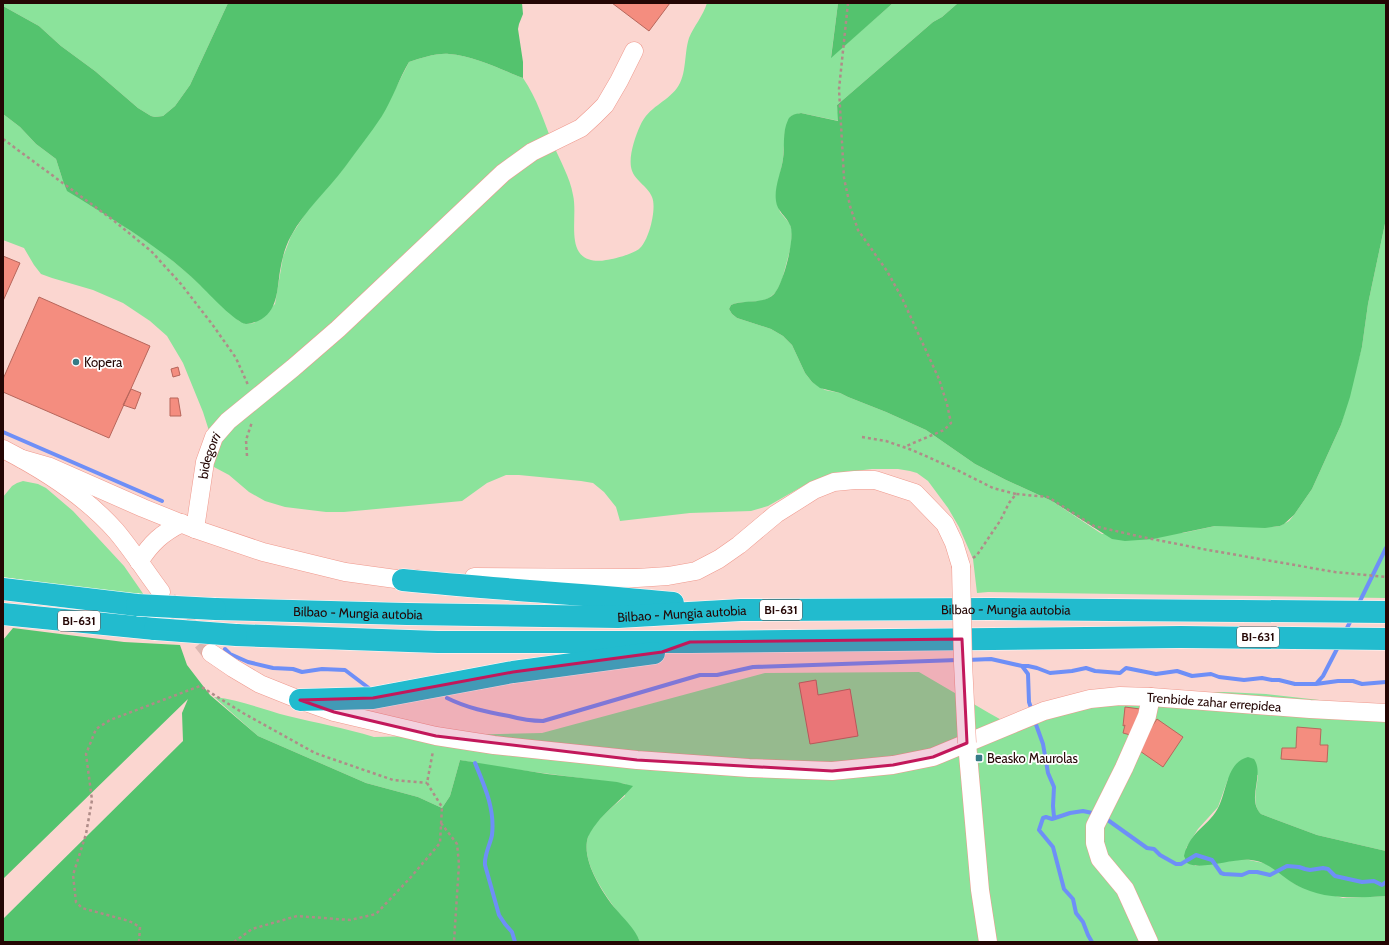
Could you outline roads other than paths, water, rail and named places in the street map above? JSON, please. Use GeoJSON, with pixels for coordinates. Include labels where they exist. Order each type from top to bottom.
{"type":"FeatureCollection","features":[{"type":"Feature","properties":{"kind":"highway"},"geometry":{"type":"LineString","coordinates":[[402,580],[619,597],[742,610]]}},
{"type":"Feature","properties":{"kind":"highway","name":"Bilbao - Mungia autobia"},"geometry":{"type":"LineString","coordinates":[[3,589],[137,605],[215,609],[407,614],[618,617],[742,610],[999,609],[1386,612]]}},
{"type":"Feature","properties":{"kind":"highway","name":"Bilbao - Mungia autobia"},"geometry":{"type":"LineString","coordinates":[[3,614],[156,629],[236,635],[438,642],[690,642],[1174,637],[1386,639]]}},
{"type":"Feature","properties":{"kind":"highway"},"geometry":{"type":"LineString","coordinates":[[300,700],[373,698],[513,672],[662,652],[690,642]]}},
{"type":"Feature","properties":{"kind":"street","name":"bidegorri"},"geometry":{"type":"LineString","coordinates":[[188,526],[205,462],[214,437],[228,421],[338,329],[503,173],[532,152],[581,128],[605,105],[619,82],[634,51]]}},
{"type":"Feature","properties":{"kind":"street"},"geometry":{"type":"LineString","coordinates":[[3,449],[22,459],[75,493],[91,506],[116,531],[161,592]]}},
{"type":"Feature","properties":{"kind":"street"},"geometry":{"type":"LineString","coordinates":[[22,459],[50,467],[188,526],[263,552],[345,572],[402,580],[472,577],[637,578],[668,576],[696,571],[719,559],[739,545],[776,514],[814,490],[834,482],[875,480],[915,493],[945,524],[954,543],[961,566],[963,663],[967,743],[980,890],[988,942]]}},
{"type":"Feature","properties":{"kind":"street"},"geometry":{"type":"LineString","coordinates":[[139,562],[155,540],[166,531],[188,526]]}},
{"type":"Feature","properties":{"kind":"street","name":"Trenbide zahar errepidea"},"geometry":{"type":"LineString","coordinates":[[211,652],[233,668],[260,684],[300,700],[334,712],[436,736],[494,745],[638,760],[742,767],[832,771],[893,765],[934,757],[1044,711],[1090,699],[1120,696],[1386,713]]}},
{"type":"Feature","properties":{"kind":"street"},"geometry":{"type":"LineString","coordinates":[[1149,942],[1126,889],[1100,859],[1095,843],[1095,826],[1147,716],[1151,697]]}},
{"type":"Feature","properties":{"kind":"waterway"},"geometry":{"type":"LineString","coordinates":[[3,432],[162,501]]}},
{"type":"Feature","properties":{"kind":"waterway"},"geometry":{"type":"LineString","coordinates":[[1358,605],[1386,548]]}},
{"type":"Feature","properties":{"kind":"waterway"},"geometry":{"type":"LineString","coordinates":[[1345,632],[1352,618]]}},
{"type":"Feature","properties":{"kind":"waterway"},"geometry":{"type":"LineString","coordinates":[[1316,684],[1323,676],[1339,645]]}},
{"type":"Feature","properties":{"kind":"waterway"},"geometry":{"type":"LineString","coordinates":[[225,649],[230,654],[248,662],[273,668],[293,669],[302,672],[322,669],[345,670],[370,689]]}},
{"type":"Feature","properties":{"kind":"waterway"},"geometry":{"type":"LineString","coordinates":[[967,660],[991,659],[1037,668],[1050,673],[1086,668],[1095,671],[1120,673],[1126,668],[1156,674],[1177,671],[1192,676],[1211,674],[1219,677],[1244,680],[1262,678],[1279,680],[1295,684],[1316,684],[1338,681],[1353,681],[1362,684],[1386,682]]}},
{"type":"Feature","properties":{"kind":"waterway"},"geometry":{"type":"LineString","coordinates":[[447,698],[485,711],[526,720],[543,721],[700,675],[717,675],[753,667],[958,660]]}},
{"type":"Feature","properties":{"kind":"waterway"},"geometry":{"type":"LineString","coordinates":[[1022,666],[1028,674],[1029,702],[1032,711]]}},
{"type":"Feature","properties":{"kind":"waterway"},"geometry":{"type":"LineString","coordinates":[[1034,719],[1043,744],[1048,773],[1054,787],[1054,817]]}},
{"type":"Feature","properties":{"kind":"waterway"},"geometry":{"type":"LineString","coordinates":[[475,763],[491,807],[493,825],[485,865],[499,915],[512,932],[515,942]]}},
{"type":"Feature","properties":{"kind":"waterway"},"geometry":{"type":"LineString","coordinates":[[1092,942],[1083,922],[1076,913],[1073,899],[1064,889],[1053,847],[1039,830],[1043,818],[1046,817],[1052,819],[1070,813],[1083,811],[1097,814]]}},
{"type":"Feature","properties":{"kind":"waterway"},"geometry":{"type":"LineString","coordinates":[[1105,818],[1147,848],[1154,849],[1160,855],[1176,864],[1181,864],[1196,855],[1212,860],[1221,873],[1224,874],[1242,875],[1249,872],[1257,872],[1270,875],[1287,866],[1310,870],[1323,868],[1328,869],[1335,876],[1362,882],[1374,881],[1382,885],[1386,882]]}},
{"type":"Feature","properties":{"kind":"tunnel"},"geometry":{"type":"LineString","coordinates":[[168,600],[211,653]]}},
{"type":"Feature","properties":{"kind":"place","name":"Kopera"},"geometry":{"type":"Point","coordinates":[76,362]}},
{"type":"Feature","properties":{"kind":"place","name":"Beasko Maurolas"},"geometry":{"type":"Point","coordinates":[979,758]}}]}
